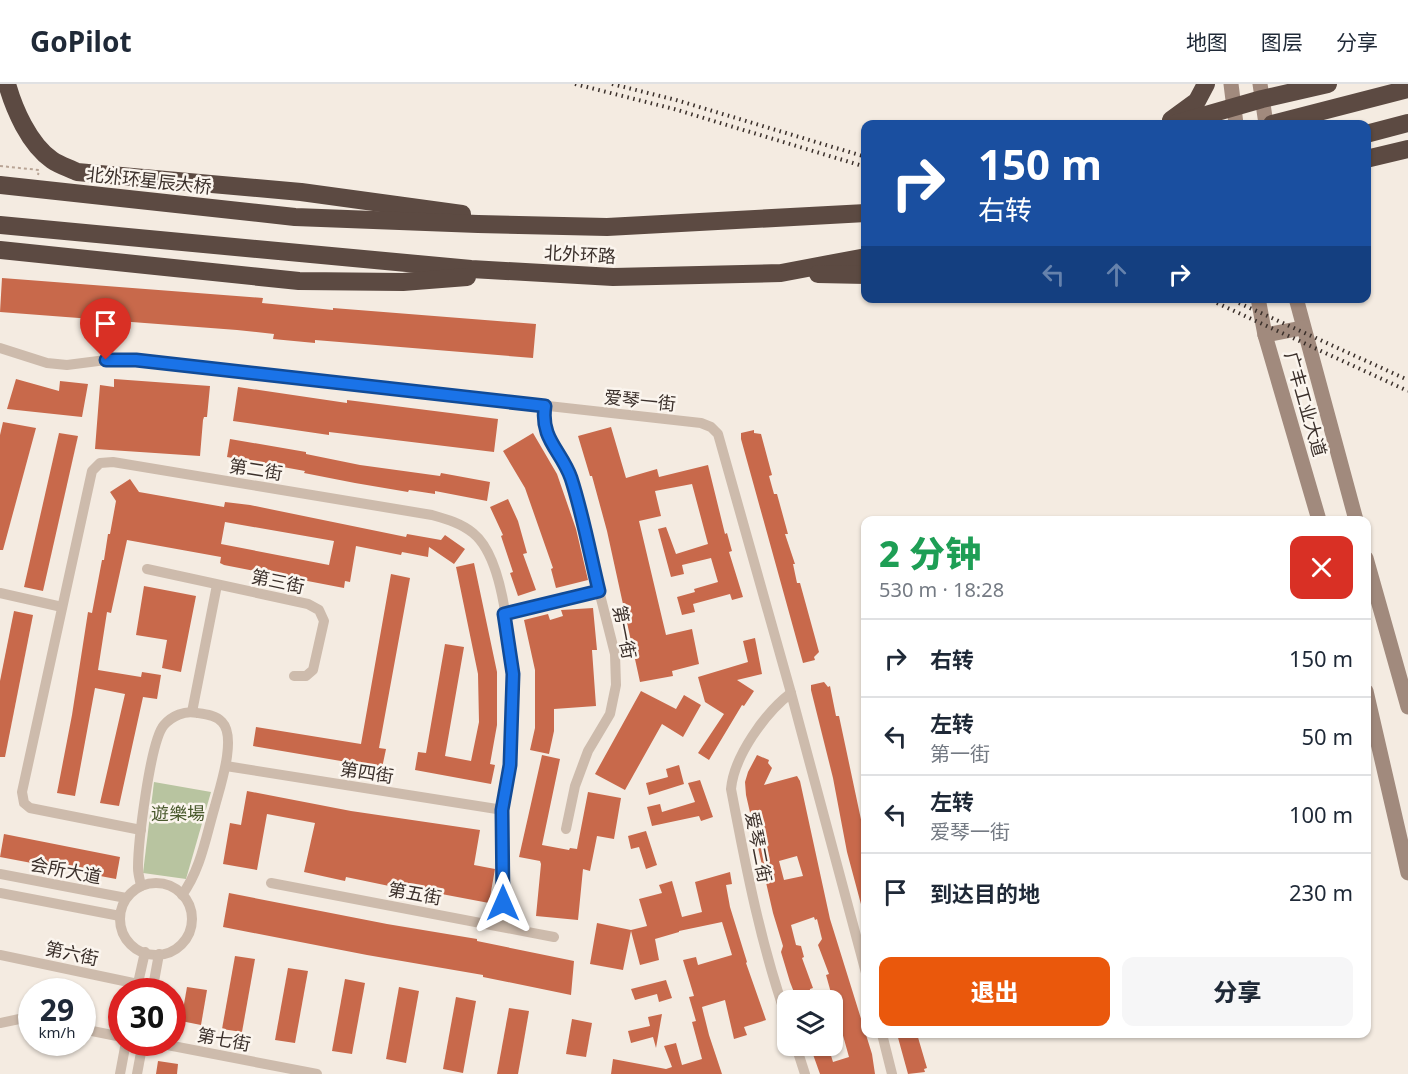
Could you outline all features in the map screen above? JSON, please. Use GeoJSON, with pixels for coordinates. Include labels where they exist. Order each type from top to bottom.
{"type":"FeatureCollection","features":[{"type":"Feature","properties":{"kind":"highway"},"geometry":{"type":"LineString","coordinates":[[7,84],[10,97],[29,135],[50,159],[77,172],[412,205],[532,226]]}},
{"type":"Feature","properties":{"kind":"highway"},"geometry":{"type":"LineString","coordinates":[[1171,120],[1197,101],[1206,84]]}},
{"type":"Feature","properties":{"kind":"highway"},"geometry":{"type":"LineString","coordinates":[[1205,120],[1235,116],[1261,92],[1328,84]]}},
{"type":"Feature","properties":{"kind":"highway"},"geometry":{"type":"LineString","coordinates":[[1306,120],[1317,100],[1337,84]]}},
{"type":"Feature","properties":{"kind":"highway"},"geometry":{"type":"LineString","coordinates":[[1288,120],[1408,89]]}},
{"type":"Feature","properties":{"kind":"highway"},"geometry":{"type":"LineString","coordinates":[[1371,133],[1408,123]]}},
{"type":"Feature","properties":{"kind":"highway"},"geometry":{"type":"LineString","coordinates":[[1371,158],[1408,149]]}},
{"type":"Feature","properties":{"kind":"highway","name":"北外环星辰大桥"},"geometry":{"type":"LineString","coordinates":[[0,185],[295,217]]}},
{"type":"Feature","properties":{"kind":"highway"},"geometry":{"type":"LineString","coordinates":[[818,218],[861,205]]}},
{"type":"Feature","properties":{"kind":"highway","name":"北外环路"},"geometry":{"type":"LineString","coordinates":[[295,217],[607,228],[818,218],[861,214]]}},
{"type":"Feature","properties":{"kind":"highway","name":"北外环路"},"geometry":{"type":"LineString","coordinates":[[0,225],[525,272],[613,277],[781,273],[861,258]]}},
{"type":"Feature","properties":{"kind":"highway"},"geometry":{"type":"LineString","coordinates":[[0,250],[299,281],[403,282],[525,272]]}},
{"type":"Feature","properties":{"kind":"highway"},"geometry":{"type":"LineString","coordinates":[[781,273],[861,275]]}},
{"type":"Feature","properties":{"kind":"street"},"geometry":{"type":"LineString","coordinates":[[1231,84],[1235,116]]}},
{"type":"Feature","properties":{"kind":"street"},"geometry":{"type":"LineString","coordinates":[[1261,92],[1265,120]]}},
{"type":"Feature","properties":{"kind":"street","name":"广丰工业大道"},"geometry":{"type":"LineString","coordinates":[[1259,303],[1265,335],[1318,516]]}},
{"type":"Feature","properties":{"kind":"street","name":"广丰工业大道"},"geometry":{"type":"LineString","coordinates":[[1297,303],[1355,516]]}},
{"type":"Feature","properties":{"kind":"street"},"geometry":{"type":"LineString","coordinates":[[1265,335],[1302,328]]}},
{"type":"Feature","properties":{"kind":"street"},"geometry":{"type":"LineString","coordinates":[[0,361],[2,349]]}},
{"type":"Feature","properties":{"kind":"street","name":"爱琴一街"},"geometry":{"type":"LineString","coordinates":[[2,349],[47,363],[67,365],[106,360],[136,360],[701,423],[711,427],[718,434],[861,954]]}},
{"type":"Feature","properties":{"kind":"street","name":"第一街"},"geometry":{"type":"LineString","coordinates":[[545,406],[546,434],[570,476],[615,654],[616,685],[610,714],[588,751],[575,786],[566,829]]}},
{"type":"Feature","properties":{"kind":"street","name":"第二街"},"geometry":{"type":"LineString","coordinates":[[141,830],[30,808],[24,803],[22,792],[92,471],[100,463],[113,462],[432,515],[457,522],[475,533],[490,554],[501,589],[513,674],[510,765],[502,810],[503,926]]}},
{"type":"Feature","properties":{"kind":"street","name":"第三街"},"geometry":{"type":"LineString","coordinates":[[147,569],[308,604],[319,610],[324,621],[313,670],[306,676],[294,676]]}},
{"type":"Feature","properties":{"kind":"street"},"geometry":{"type":"LineString","coordinates":[[1371,576],[1408,707]]}},
{"type":"Feature","properties":{"kind":"street"},"geometry":{"type":"LineString","coordinates":[[192,711],[217,585]]}},
{"type":"Feature","properties":{"kind":"street"},"geometry":{"type":"LineString","coordinates":[[504,614],[599,591]]}},
{"type":"Feature","properties":{"kind":"street"},"geometry":{"type":"LineString","coordinates":[[0,593],[62,607]]}},
{"type":"Feature","properties":{"kind":"street","name":"爱琴二街"},"geometry":{"type":"LineString","coordinates":[[777,992],[753,903],[731,789],[733,774],[742,753],[778,703],[791,693]]}},
{"type":"Feature","properties":{"kind":"street"},"geometry":{"type":"LineString","coordinates":[[141,886],[138,869],[141,830],[155,744],[163,726],[175,716],[192,711],[211,715],[223,722],[228,734],[226,766],[194,879],[183,895]]}},
{"type":"Feature","properties":{"kind":"street"},"geometry":{"type":"LineString","coordinates":[[1371,713],[1408,873]]}},
{"type":"Feature","properties":{"kind":"street","name":"第四街"},"geometry":{"type":"LineString","coordinates":[[226,766],[502,810]]}},
{"type":"Feature","properties":{"kind":"street","name":"会所大道"},"geometry":{"type":"LineString","coordinates":[[0,874],[126,898]]}},
{"type":"Feature","properties":{"kind":"street"},"geometry":{"type":"LineString","coordinates":[[158,883],[170,886],[183,895],[191,911],[192,923],[182,943],[173,950],[159,954],[145,952],[130,944],[123,933],[120,915],[126,898],[141,886],[158,883]]}},
{"type":"Feature","properties":{"kind":"street","name":"第五街"},"geometry":{"type":"LineString","coordinates":[[271,884],[554,937]]}},
{"type":"Feature","properties":{"kind":"street","name":"会所大道"},"geometry":{"type":"LineString","coordinates":[[0,892],[120,915]]}},
{"type":"Feature","properties":{"kind":"street"},"geometry":{"type":"LineString","coordinates":[[139,978],[145,952]]}},
{"type":"Feature","properties":{"kind":"street"},"geometry":{"type":"LineString","coordinates":[[155,978],[159,954]]}},
{"type":"Feature","properties":{"kind":"street","name":"第六街"},"geometry":{"type":"LineString","coordinates":[[0,955],[108,981]]}},
{"type":"Feature","properties":{"kind":"street"},"geometry":{"type":"LineString","coordinates":[[0,1023],[18,1019]]}},
{"type":"Feature","properties":{"kind":"street"},"geometry":{"type":"LineString","coordinates":[[883,1038],[892,1074]]}},
{"type":"Feature","properties":{"kind":"street","name":"第七街"},"geometry":{"type":"LineString","coordinates":[[186,1049],[317,1074]]}},
{"type":"Feature","properties":{"kind":"street"},"geometry":{"type":"LineString","coordinates":[[120,1074],[123,1056]]}},
{"type":"Feature","properties":{"kind":"street"},"geometry":{"type":"LineString","coordinates":[[137,1074],[140,1056]]}},
{"type":"Feature","properties":{"kind":"street"},"geometry":{"type":"LineString","coordinates":[[799,1056],[805,1074]]}},
{"type":"Feature","properties":{"kind":"path"},"geometry":{"type":"LineString","coordinates":[[0,166],[39,170],[38,175]]}},
{"type":"Feature","properties":{"kind":"green space","name":"遊樂場"},"geometry":{"type":"Polygon","coordinates":[[[154,782],[211,792],[186,879],[143,873],[154,782]]]}},
{"type":"Feature","properties":{"kind":"building"},"geometry":{"type":"Polygon","coordinates":[[[2,278],[263,298],[262,303],[333,310],[333,308],[536,324],[533,358],[315,340],[315,343],[273,339],[274,334],[237,330],[0,312],[2,278]]]}},
{"type":"Feature","properties":{"kind":"building"},"geometry":{"type":"Polygon","coordinates":[[[16,379],[59,391],[60,381],[88,384],[82,417],[7,409],[16,379]]]}},
{"type":"Feature","properties":{"kind":"building"},"geometry":{"type":"Polygon","coordinates":[[[114,379],[210,386],[207,417],[203,420],[200,456],[95,449],[100,385],[114,387],[114,379]]]}},
{"type":"Feature","properties":{"kind":"building"},"geometry":{"type":"Polygon","coordinates":[[[238,387],[347,403],[347,400],[498,419],[494,452],[329,432],[329,435],[233,421],[238,387]]]}},
{"type":"Feature","properties":{"kind":"building"},"geometry":{"type":"Polygon","coordinates":[[[3,422],[36,428],[3,550],[0,550],[0,435],[3,422]]]}},
{"type":"Feature","properties":{"kind":"building"},"geometry":{"type":"Polygon","coordinates":[[[611,427],[626,478],[657,469],[659,477],[708,465],[725,534],[727,533],[732,551],[729,552],[743,597],[732,600],[730,594],[693,604],[695,612],[682,615],[677,597],[718,582],[711,558],[682,565],[684,574],[671,577],[658,529],[666,527],[676,554],[708,544],[692,484],[655,491],[661,516],[639,521],[666,635],[692,629],[699,664],[672,671],[673,676],[640,682],[607,531],[578,436],[611,427]]]}},
{"type":"Feature","properties":{"kind":"building"},"geometry":{"type":"Polygon","coordinates":[[[754,430],[754,433],[761,434],[772,475],[769,476],[774,494],[777,494],[788,534],[785,534],[795,564],[793,564],[797,583],[800,583],[819,652],[814,657],[815,660],[803,663],[741,439],[741,433],[754,430]]]}},
{"type":"Feature","properties":{"kind":"building"},"geometry":{"type":"Polygon","coordinates":[[[59,433],[78,436],[43,591],[24,587],[59,433]]]}},
{"type":"Feature","properties":{"kind":"building"},"geometry":{"type":"Polygon","coordinates":[[[533,433],[557,474],[576,529],[588,580],[556,588],[551,569],[553,568],[525,488],[503,451],[533,433]]]}},
{"type":"Feature","properties":{"kind":"building"},"geometry":{"type":"Polygon","coordinates":[[[230,439],[306,452],[306,454],[360,465],[440,476],[441,473],[490,482],[487,501],[435,491],[435,494],[409,490],[408,492],[227,457],[230,439]]]}},
{"type":"Feature","properties":{"kind":"building"},"geometry":{"type":"Polygon","coordinates":[[[130,479],[139,492],[224,507],[225,502],[250,505],[406,537],[407,534],[441,540],[445,535],[465,549],[454,564],[429,547],[428,557],[402,552],[401,555],[356,546],[350,582],[345,581],[344,588],[224,565],[220,563],[221,557],[127,540],[111,613],[107,612],[98,670],[141,677],[142,672],[161,675],[157,699],[143,697],[119,806],[100,803],[125,694],[95,688],[75,796],[57,793],[88,612],[92,613],[116,501],[110,492],[130,479]],[[225,522],[221,544],[329,565],[334,541],[225,522]]]}},
{"type":"Feature","properties":{"kind":"building"},"geometry":{"type":"Polygon","coordinates":[[[508,499],[518,521],[527,553],[523,554],[536,590],[518,596],[510,573],[513,572],[501,536],[503,535],[490,507],[508,499]]]}},
{"type":"Feature","properties":{"kind":"building"},"geometry":{"type":"Polygon","coordinates":[[[474,563],[497,672],[497,725],[490,764],[495,765],[491,784],[415,770],[418,752],[426,753],[445,644],[464,647],[445,756],[471,761],[479,722],[478,674],[456,567],[474,563]]]}},
{"type":"Feature","properties":{"kind":"building"},"geometry":{"type":"Polygon","coordinates":[[[391,574],[410,578],[379,748],[386,749],[382,768],[253,746],[256,727],[361,744],[391,574]]]}},
{"type":"Feature","properties":{"kind":"building"},"geometry":{"type":"Polygon","coordinates":[[[144,586],[196,596],[181,672],[162,668],[167,640],[136,635],[144,586]]]}},
{"type":"Feature","properties":{"kind":"building"},"geometry":{"type":"Polygon","coordinates":[[[593,608],[597,650],[592,650],[596,706],[554,709],[554,731],[549,754],[530,750],[535,728],[535,670],[524,620],[548,614],[550,620],[563,616],[561,610],[593,608]]]}},
{"type":"Feature","properties":{"kind":"building"},"geometry":{"type":"Polygon","coordinates":[[[14,611],[33,615],[5,757],[0,757],[0,681],[14,611]]]}},
{"type":"Feature","properties":{"kind":"building"},"geometry":{"type":"Polygon","coordinates":[[[755,638],[762,674],[737,680],[754,691],[744,706],[742,705],[709,760],[698,753],[724,714],[705,702],[698,677],[748,662],[743,641],[755,638]]]}},
{"type":"Feature","properties":{"kind":"building"},"geometry":{"type":"Polygon","coordinates":[[[824,682],[828,687],[830,686],[836,716],[839,716],[861,819],[861,904],[847,852],[833,778],[811,685],[824,682]]]}},
{"type":"Feature","properties":{"kind":"building"},"geometry":{"type":"Polygon","coordinates":[[[641,691],[676,709],[684,695],[701,705],[683,737],[662,724],[625,790],[595,774],[641,691]]]}},
{"type":"Feature","properties":{"kind":"building"},"geometry":{"type":"Polygon","coordinates":[[[542,755],[560,759],[542,845],[569,850],[570,848],[577,849],[588,792],[621,798],[614,839],[597,836],[590,871],[583,869],[578,920],[536,916],[541,864],[540,861],[519,857],[542,755]]]}},
{"type":"Feature","properties":{"kind":"building"},"geometry":{"type":"Polygon","coordinates":[[[757,755],[769,760],[768,763],[772,768],[764,785],[797,776],[800,781],[830,919],[861,1019],[861,1038],[867,1038],[875,1074],[820,1074],[814,1056],[831,1056],[833,1062],[849,1057],[843,1036],[843,990],[830,990],[826,975],[829,974],[818,945],[822,939],[817,919],[815,920],[814,917],[791,925],[796,945],[801,946],[804,957],[802,958],[813,988],[793,990],[781,952],[783,946],[773,913],[745,782],[757,755]],[[797,856],[779,861],[784,880],[803,876],[797,856]]]}},
{"type":"Feature","properties":{"kind":"building"},"geometry":{"type":"Polygon","coordinates":[[[679,765],[684,784],[649,795],[646,783],[668,777],[666,769],[679,765]]]}},
{"type":"Feature","properties":{"kind":"building"},"geometry":{"type":"Polygon","coordinates":[[[700,780],[713,817],[701,821],[699,816],[652,826],[647,807],[660,804],[662,812],[695,802],[688,783],[700,780]]]}},
{"type":"Feature","properties":{"kind":"building"},"geometry":{"type":"Polygon","coordinates":[[[247,791],[351,811],[480,830],[474,865],[495,869],[489,903],[346,877],[345,881],[304,872],[315,823],[267,814],[257,870],[223,864],[230,823],[241,825],[247,791]]]}},
{"type":"Feature","properties":{"kind":"building"},"geometry":{"type":"Polygon","coordinates":[[[646,831],[657,865],[646,869],[639,847],[631,849],[628,836],[646,831]]]}},
{"type":"Feature","properties":{"kind":"building"},"geometry":{"type":"Polygon","coordinates":[[[4,834],[120,857],[116,879],[0,857],[4,834]]]}},
{"type":"Feature","properties":{"kind":"building"},"geometry":{"type":"Polygon","coordinates":[[[730,872],[732,884],[726,885],[730,907],[766,1020],[744,1027],[747,1035],[734,1039],[725,1000],[702,1007],[722,1074],[611,1074],[613,1059],[666,1069],[672,1067],[664,1046],[676,1043],[682,1065],[702,1059],[692,1022],[696,1021],[689,997],[694,996],[683,960],[696,957],[698,965],[732,955],[722,922],[679,931],[655,939],[659,960],[640,965],[631,931],[623,970],[590,964],[597,923],[631,930],[647,926],[639,899],[662,893],[659,885],[672,881],[682,917],[702,912],[695,882],[730,872]]]}},
{"type":"Feature","properties":{"kind":"building"},"geometry":{"type":"Polygon","coordinates":[[[229,893],[477,939],[477,941],[574,961],[571,995],[483,977],[483,975],[223,927],[229,893]]]}},
{"type":"Feature","properties":{"kind":"building"},"geometry":{"type":"Polygon","coordinates":[[[235,956],[255,959],[242,1032],[222,1029],[235,956]]]}},
{"type":"Feature","properties":{"kind":"building"},"geometry":{"type":"Polygon","coordinates":[[[288,968],[308,971],[295,1043],[275,1040],[288,968]]]}},
{"type":"Feature","properties":{"kind":"building"},"geometry":{"type":"Polygon","coordinates":[[[345,979],[365,983],[352,1054],[332,1051],[345,979]]]}},
{"type":"Feature","properties":{"kind":"building"},"geometry":{"type":"Polygon","coordinates":[[[666,980],[672,998],[659,1002],[657,994],[635,1000],[631,989],[666,980]]]}},
{"type":"Feature","properties":{"kind":"building"},"geometry":{"type":"Polygon","coordinates":[[[187,987],[207,990],[201,1025],[186,1022],[187,987]]]}},
{"type":"Feature","properties":{"kind":"building"},"geometry":{"type":"Polygon","coordinates":[[[399,987],[419,991],[406,1063],[386,1059],[399,987]]]}},
{"type":"Feature","properties":{"kind":"building"},"geometry":{"type":"Polygon","coordinates":[[[456,997],[476,1001],[463,1073],[443,1069],[456,997]]]}},
{"type":"Feature","properties":{"kind":"building"},"geometry":{"type":"Polygon","coordinates":[[[509,1008],[529,1011],[518,1074],[497,1074],[509,1008]]]}},
{"type":"Feature","properties":{"kind":"building"},"geometry":{"type":"Polygon","coordinates":[[[662,1014],[656,1048],[653,1037],[631,1043],[628,1031],[650,1026],[648,1017],[662,1014]]]}},
{"type":"Feature","properties":{"kind":"building"},"geometry":{"type":"Polygon","coordinates":[[[572,1019],[592,1023],[586,1057],[566,1054],[572,1019]]]}},
{"type":"Feature","properties":{"kind":"building"},"geometry":{"type":"Polygon","coordinates":[[[898,1038],[918,1038],[927,1068],[924,1069],[925,1072],[908,1074],[898,1038]]]}},
{"type":"Feature","properties":{"kind":"building"},"geometry":{"type":"Polygon","coordinates":[[[158,1061],[178,1064],[177,1074],[156,1074],[158,1061]]]}},
{"type":"Feature","properties":{"kind":"railway"},"geometry":{"type":"LineString","coordinates":[[575,84],[674,109],[861,165]]}},
{"type":"Feature","properties":{"kind":"railway"},"geometry":{"type":"LineString","coordinates":[[612,84],[676,100],[861,156]]}},
{"type":"Feature","properties":{"kind":"railway"},"geometry":{"type":"LineString","coordinates":[[1217,303],[1408,391]]}},
{"type":"Feature","properties":{"kind":"railway"},"geometry":{"type":"LineString","coordinates":[[1239,303],[1408,380]]}},
{"type":"Feature","properties":{"kind":"route"},"geometry":{"type":"LineString","coordinates":[[106,360],[136,360],[545,406],[546,434],[570,476],[599,591],[504,614],[513,674],[510,765],[502,810],[503,903]]}}]}
